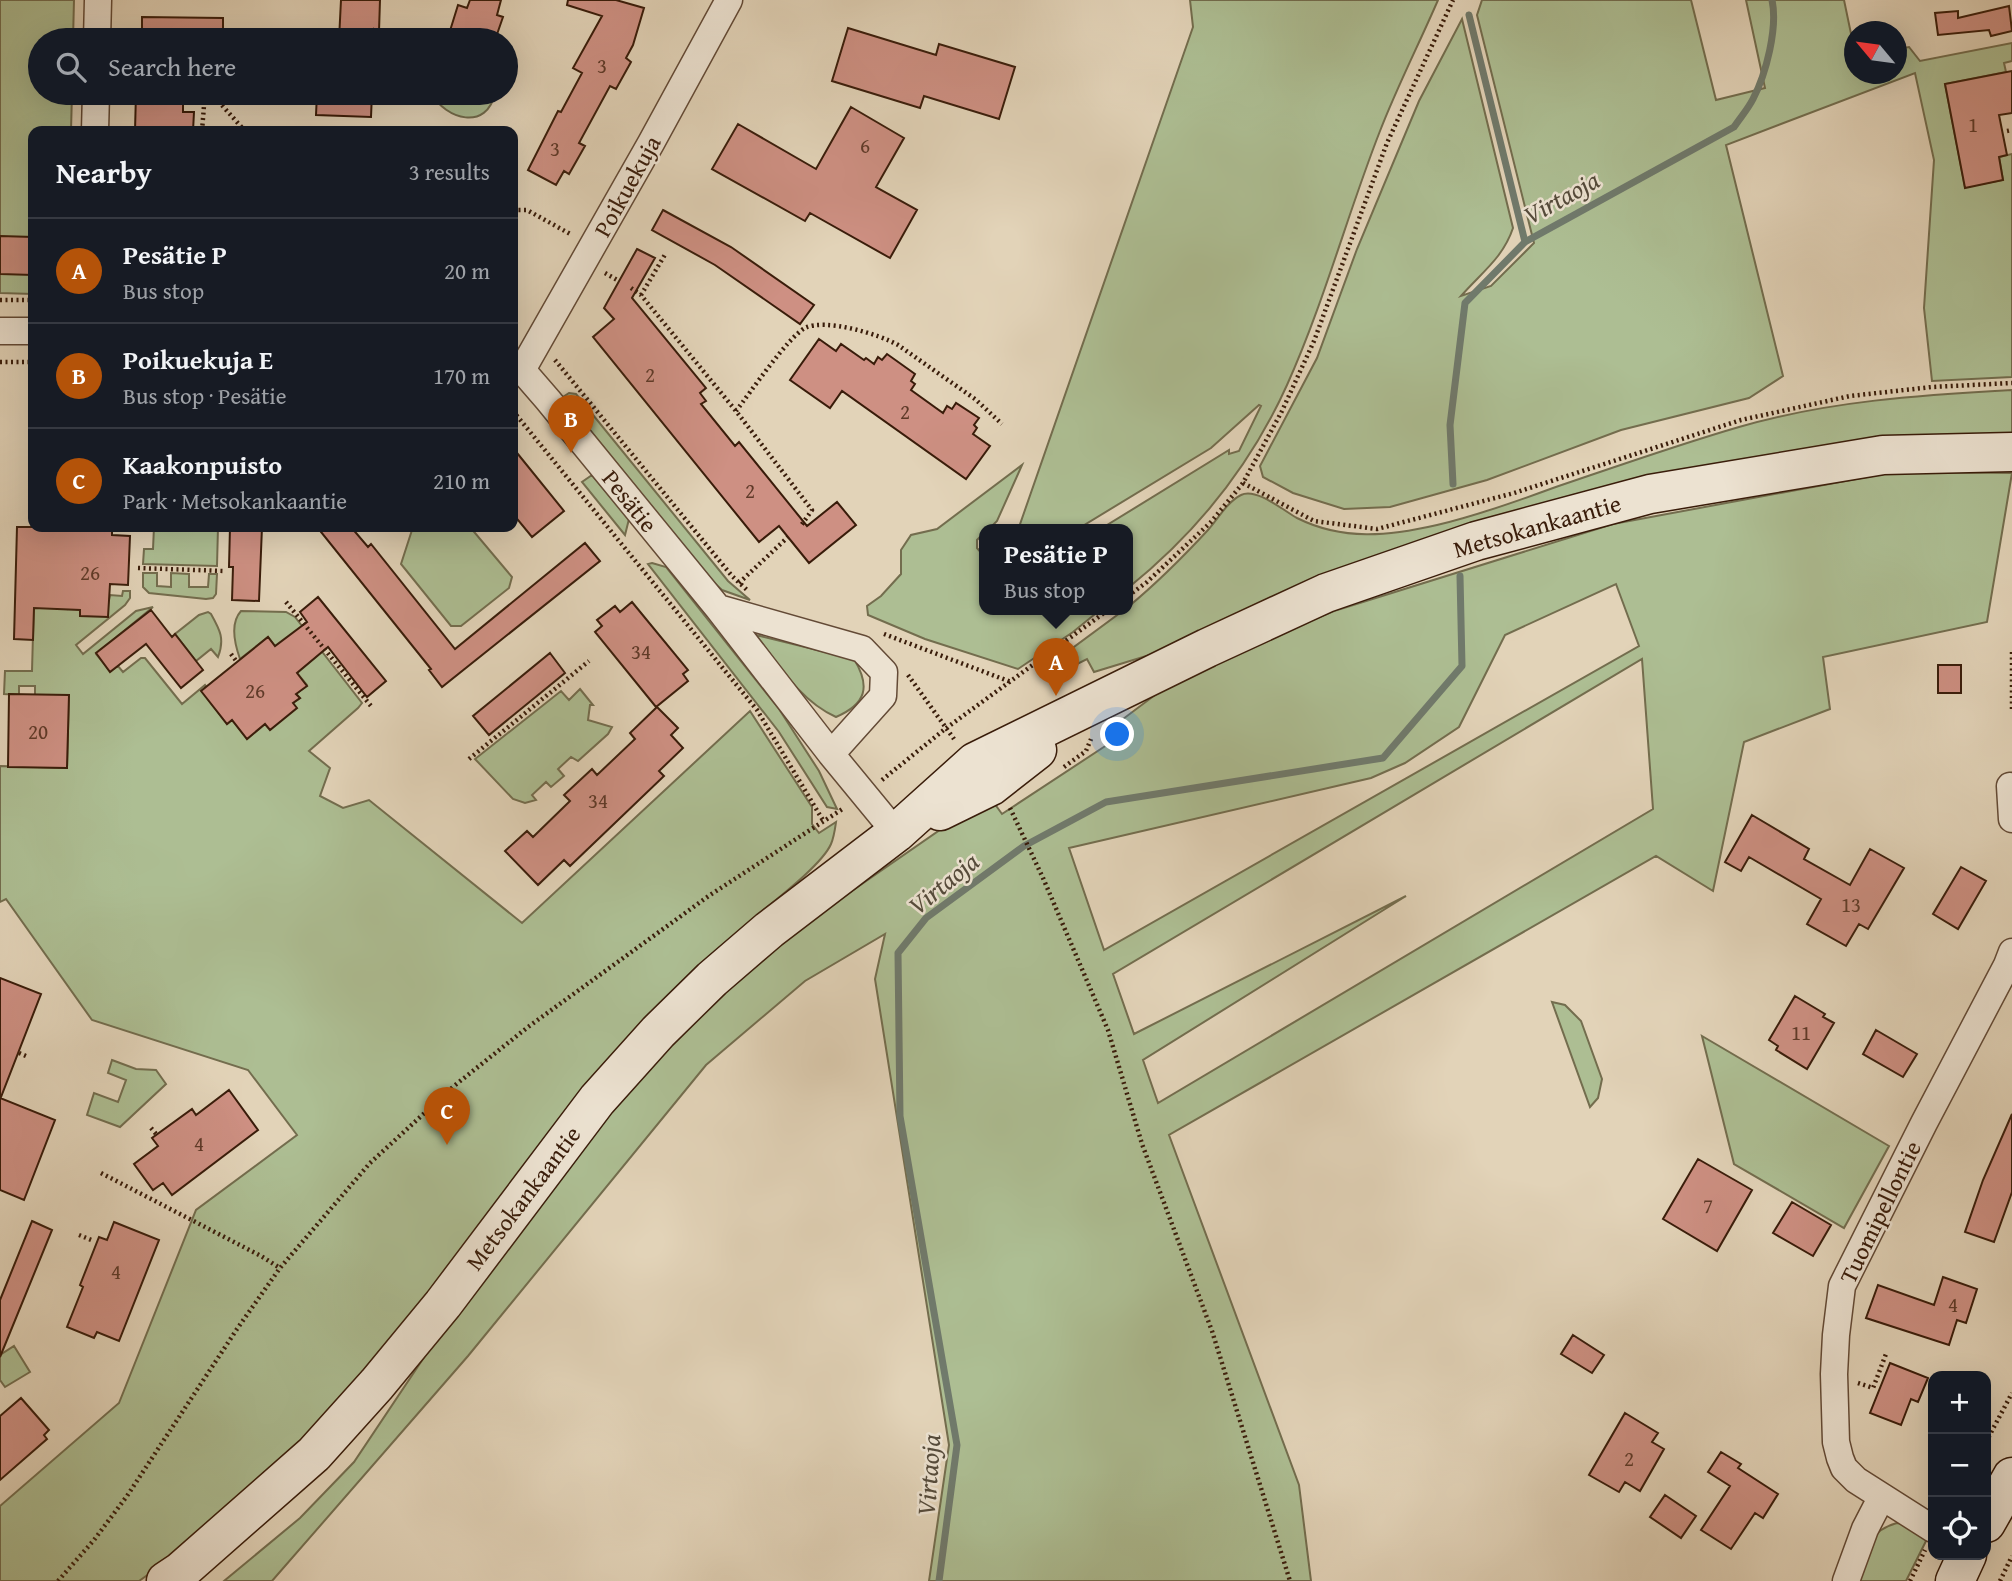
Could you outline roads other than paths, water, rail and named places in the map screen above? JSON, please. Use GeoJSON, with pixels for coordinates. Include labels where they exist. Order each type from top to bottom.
{"type":"FeatureCollection","features":[{"type":"Feature","properties":{"kind":"street"},"geometry":{"type":"LineString","coordinates":[[97,28],[98,0]]}},
{"type":"Feature","properties":{"kind":"street","name":"Poikuekuja"},"geometry":{"type":"LineString","coordinates":[[518,366],[538,343],[729,0]]}},
{"type":"Feature","properties":{"kind":"street"},"geometry":{"type":"LineString","coordinates":[[95,126],[96,105]]}},
{"type":"Feature","properties":{"kind":"street"},"geometry":{"type":"LineString","coordinates":[[0,331],[28,331]]}},
{"type":"Feature","properties":{"kind":"street","name":"Pesätie"},"geometry":{"type":"LineString","coordinates":[[518,368],[718,608],[896,833]]}},
{"type":"Feature","properties":{"kind":"street","name":"Metsokankaantie"},"geometry":{"type":"LineString","coordinates":[[166,1581],[181,1572],[314,1454],[377,1384],[443,1304],[597,1100],[658,1032],[712,979],[759,939],[896,833],[991,786],[1090,707],[1207,648],[1326,593],[1476,541],[1650,494],[1732,480],[1883,455],[2012,452]]}},
{"type":"Feature","properties":{"kind":"street"},"geometry":{"type":"LineString","coordinates":[[718,608],[862,649],[884,672],[883,696],[831,754]]}},
{"type":"Feature","properties":{"kind":"street"},"geometry":{"type":"LineString","coordinates":[[2010,786],[2012,819]]}},
{"type":"Feature","properties":{"kind":"street","name":"Tuomipellontie"},"geometry":{"type":"LineString","coordinates":[[1928,1535],[1856,1480],[1844,1468],[1840,1458],[1836,1443],[1834,1374],[1842,1286],[1850,1265],[2012,952]]}},
{"type":"Feature","properties":{"kind":"street"},"geometry":{"type":"LineString","coordinates":[[1991,1514],[2012,1477]]}},
{"type":"Feature","properties":{"kind":"street"},"geometry":{"type":"LineString","coordinates":[[1846,1581],[1865,1529],[1881,1497]]}},
{"type":"Feature","properties":{"kind":"street"},"geometry":{"type":"LineString","coordinates":[[1955,1581],[1965,1560]]}},
{"type":"Feature","properties":{"kind":"waterway","name":"Virtaoja"},"geometry":{"type":"LineString","coordinates":[[1453,484],[1450,425],[1465,303],[1525,242],[1734,127],[1753,99],[1766,64],[1772,37],[1772,0]]}},
{"type":"Feature","properties":{"kind":"waterway"},"geometry":{"type":"LineString","coordinates":[[1469,15],[1525,242]]}},
{"type":"Feature","properties":{"kind":"waterway","name":"Virtaoja"},"geometry":{"type":"LineString","coordinates":[[939,1581],[957,1445],[900,1116],[898,953],[926,918],[1024,846],[1106,802],[1383,758],[1462,666],[1460,576]]}},
{"type":"Feature","properties":{"kind":"place","name":"Poikuekuja E"},"geometry":{"type":"Point","coordinates":[571,453]}},
{"type":"Feature","properties":{"kind":"place","name":"Pesätie P"},"geometry":{"type":"Point","coordinates":[1056,696]}},
{"type":"Feature","properties":{"kind":"place","name":"Kaakonpuisto"},"geometry":{"type":"Point","coordinates":[447,1145]}}]}
